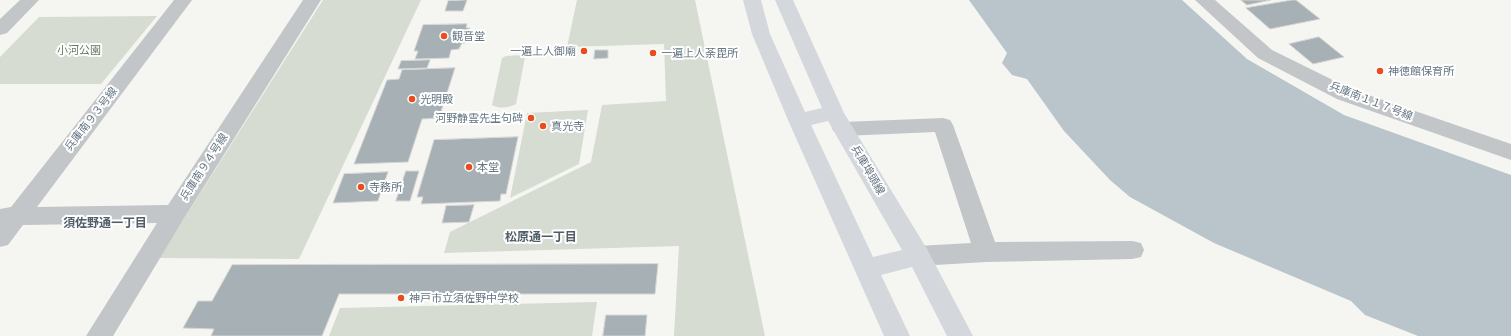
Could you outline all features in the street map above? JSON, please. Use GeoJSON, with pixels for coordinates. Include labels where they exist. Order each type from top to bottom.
{"type":"FeatureCollection","features":[{"type":"Feature","properties":{"kind":"main road"},"geometry":{"type":"LineString","coordinates":[[752,0],[761,34],[798,120],[897,336]]}},
{"type":"Feature","properties":{"kind":"main road","name":"兵庫埠頭線"},"geometry":{"type":"LineString","coordinates":[[784,0],[796,30],[839,121],[918,256],[960,336]]}},
{"type":"Feature","properties":{"kind":"main road"},"geometry":{"type":"LineString","coordinates":[[798,120],[839,121]]}},
{"type":"Feature","properties":{"kind":"main road"},"geometry":{"type":"LineString","coordinates":[[866,269],[918,256]]}},
{"type":"Feature","properties":{"kind":"street"},"geometry":{"type":"LineString","coordinates":[[0,28],[30,0]]}},
{"type":"Feature","properties":{"kind":"street","name":"兵庫南９３号線"},"geometry":{"type":"LineString","coordinates":[[0,238],[8,216],[183,0]]}},
{"type":"Feature","properties":{"kind":"street","name":"兵庫南９４号線"},"geometry":{"type":"LineString","coordinates":[[99,336],[312,0]]}},
{"type":"Feature","properties":{"kind":"street","name":"兵庫南１１７号線"},"geometry":{"type":"LineString","coordinates":[[1204,0],[1265,54],[1344,94],[1511,152]]}},
{"type":"Feature","properties":{"kind":"street"},"geometry":{"type":"LineString","coordinates":[[839,121],[943,125],[986,252]]}},
{"type":"Feature","properties":{"kind":"street"},"geometry":{"type":"LineString","coordinates":[[8,216],[175,214]]}},
{"type":"Feature","properties":{"kind":"street"},"geometry":{"type":"LineString","coordinates":[[918,256],[986,252],[1132,250]]}},
{"type":"Feature","properties":{"kind":"green space"},"geometry":{"type":"Polygon","coordinates":[[[323,0],[421,0],[299,259],[159,258],[323,0]]]}},
{"type":"Feature","properties":{"kind":"green space"},"geometry":{"type":"Polygon","coordinates":[[[577,0],[695,0],[765,336],[674,336],[679,246],[444,253],[450,232],[591,162],[602,105],[666,101],[664,44],[567,47],[577,0]]]}},
{"type":"Feature","properties":{"kind":"green space","name":"小河公園"},"geometry":{"type":"Polygon","coordinates":[[[157,16],[101,84],[0,84],[0,57],[39,17],[157,16]]]}},
{"type":"Feature","properties":{"kind":"green space"},"geometry":{"type":"Polygon","coordinates":[[[522,55],[525,57],[516,104],[504,108],[492,105],[502,58],[506,56],[522,55]]]}},
{"type":"Feature","properties":{"kind":"green space"},"geometry":{"type":"Polygon","coordinates":[[[588,110],[579,164],[510,198],[527,113],[588,110]]]}},
{"type":"Feature","properties":{"kind":"green space"},"geometry":{"type":"Polygon","coordinates":[[[597,302],[592,336],[329,336],[340,308],[597,302]]]}},
{"type":"Feature","properties":{"kind":"shaded area"},"geometry":{"type":"Polygon","coordinates":[[[969,0],[1182,0],[1247,59],[1344,115],[1511,175],[1511,336],[1418,336],[1365,315],[1351,301],[1214,243],[1130,197],[1110,180],[1064,131],[1027,79],[1012,75],[1002,63],[1007,53],[969,0]]]}},
{"type":"Feature","properties":{"kind":"building"},"geometry":{"type":"Polygon","coordinates":[[[467,0],[463,11],[445,11],[448,1],[467,0]]]}},
{"type":"Feature","properties":{"kind":"building"},"geometry":{"type":"Polygon","coordinates":[[[1241,0],[1271,0],[1247,5],[1241,0]]]}},
{"type":"Feature","properties":{"kind":"building"},"geometry":{"type":"Polygon","coordinates":[[[1296,0],[1320,19],[1270,29],[1246,8],[1296,0]]]}},
{"type":"Feature","properties":{"kind":"building","name":"観音堂"},"geometry":{"type":"Polygon","coordinates":[[[467,24],[466,28],[470,28],[466,43],[462,43],[459,49],[451,50],[449,58],[415,59],[418,51],[414,51],[423,25],[467,24]]]}},
{"type":"Feature","properties":{"kind":"building"},"geometry":{"type":"Polygon","coordinates":[[[1319,37],[1344,57],[1313,64],[1289,44],[1319,37]]]}},
{"type":"Feature","properties":{"kind":"building"},"geometry":{"type":"Polygon","coordinates":[[[595,50],[608,50],[608,58],[594,59],[595,50]]]}},
{"type":"Feature","properties":{"kind":"building"},"geometry":{"type":"Polygon","coordinates":[[[430,60],[427,68],[398,69],[401,61],[430,60]]]}},
{"type":"Feature","properties":{"kind":"building","name":"光明殿"},"geometry":{"type":"Polygon","coordinates":[[[455,68],[439,118],[422,119],[408,162],[354,164],[387,80],[399,79],[402,70],[455,68]]]}},
{"type":"Feature","properties":{"kind":"building","name":"本堂"},"geometry":{"type":"Polygon","coordinates":[[[518,137],[506,194],[501,194],[500,201],[421,204],[423,197],[417,197],[434,140],[518,137]]]}},
{"type":"Feature","properties":{"kind":"building"},"geometry":{"type":"Polygon","coordinates":[[[406,171],[419,171],[410,201],[396,201],[406,171]]]}},
{"type":"Feature","properties":{"kind":"building","name":"寺務所"},"geometry":{"type":"Polygon","coordinates":[[[388,172],[378,201],[333,203],[344,174],[388,172]]]}},
{"type":"Feature","properties":{"kind":"building"},"geometry":{"type":"Polygon","coordinates":[[[474,205],[469,222],[442,223],[446,206],[474,205]]]}},
{"type":"Feature","properties":{"kind":"building"},"geometry":{"type":"Polygon","coordinates":[[[658,264],[655,294],[339,294],[322,336],[211,336],[214,329],[183,328],[198,301],[212,301],[232,265],[658,264]]]}},
{"type":"Feature","properties":{"kind":"building"},"geometry":{"type":"Polygon","coordinates":[[[606,315],[647,315],[645,336],[603,336],[606,315]]]}},
{"type":"Feature","properties":{"kind":"place","name":"観音堂"},"geometry":{"type":"Point","coordinates":[444,36]}},
{"type":"Feature","properties":{"kind":"place","name":"一遍上人御廟"},"geometry":{"type":"Point","coordinates":[584,51]}},
{"type":"Feature","properties":{"kind":"place","name":"一遍上人荼毘所"},"geometry":{"type":"Point","coordinates":[653,53]}},
{"type":"Feature","properties":{"kind":"place","name":"神徳館保育所"},"geometry":{"type":"Point","coordinates":[1380,71]}},
{"type":"Feature","properties":{"kind":"place","name":"光明殿"},"geometry":{"type":"Point","coordinates":[412,99]}},
{"type":"Feature","properties":{"kind":"place","name":"河野静雲先生句碑"},"geometry":{"type":"Point","coordinates":[531,118]}},
{"type":"Feature","properties":{"kind":"place","name":"真光寺"},"geometry":{"type":"Point","coordinates":[543,126]}},
{"type":"Feature","properties":{"kind":"place","name":"本堂"},"geometry":{"type":"Point","coordinates":[469,167]}},
{"type":"Feature","properties":{"kind":"place","name":"寺務所"},"geometry":{"type":"Point","coordinates":[361,187]}},
{"type":"Feature","properties":{"kind":"place","name":"神戸市立須佐野中学校"},"geometry":{"type":"Point","coordinates":[401,298]}},
{"type":"Feature","properties":{"kind":"district","name":"須佐野通一丁目"},"geometry":{"type":"Point","coordinates":[105,223]}},
{"type":"Feature","properties":{"kind":"district","name":"松原通一丁目"},"geometry":{"type":"Point","coordinates":[541,237]}}]}
